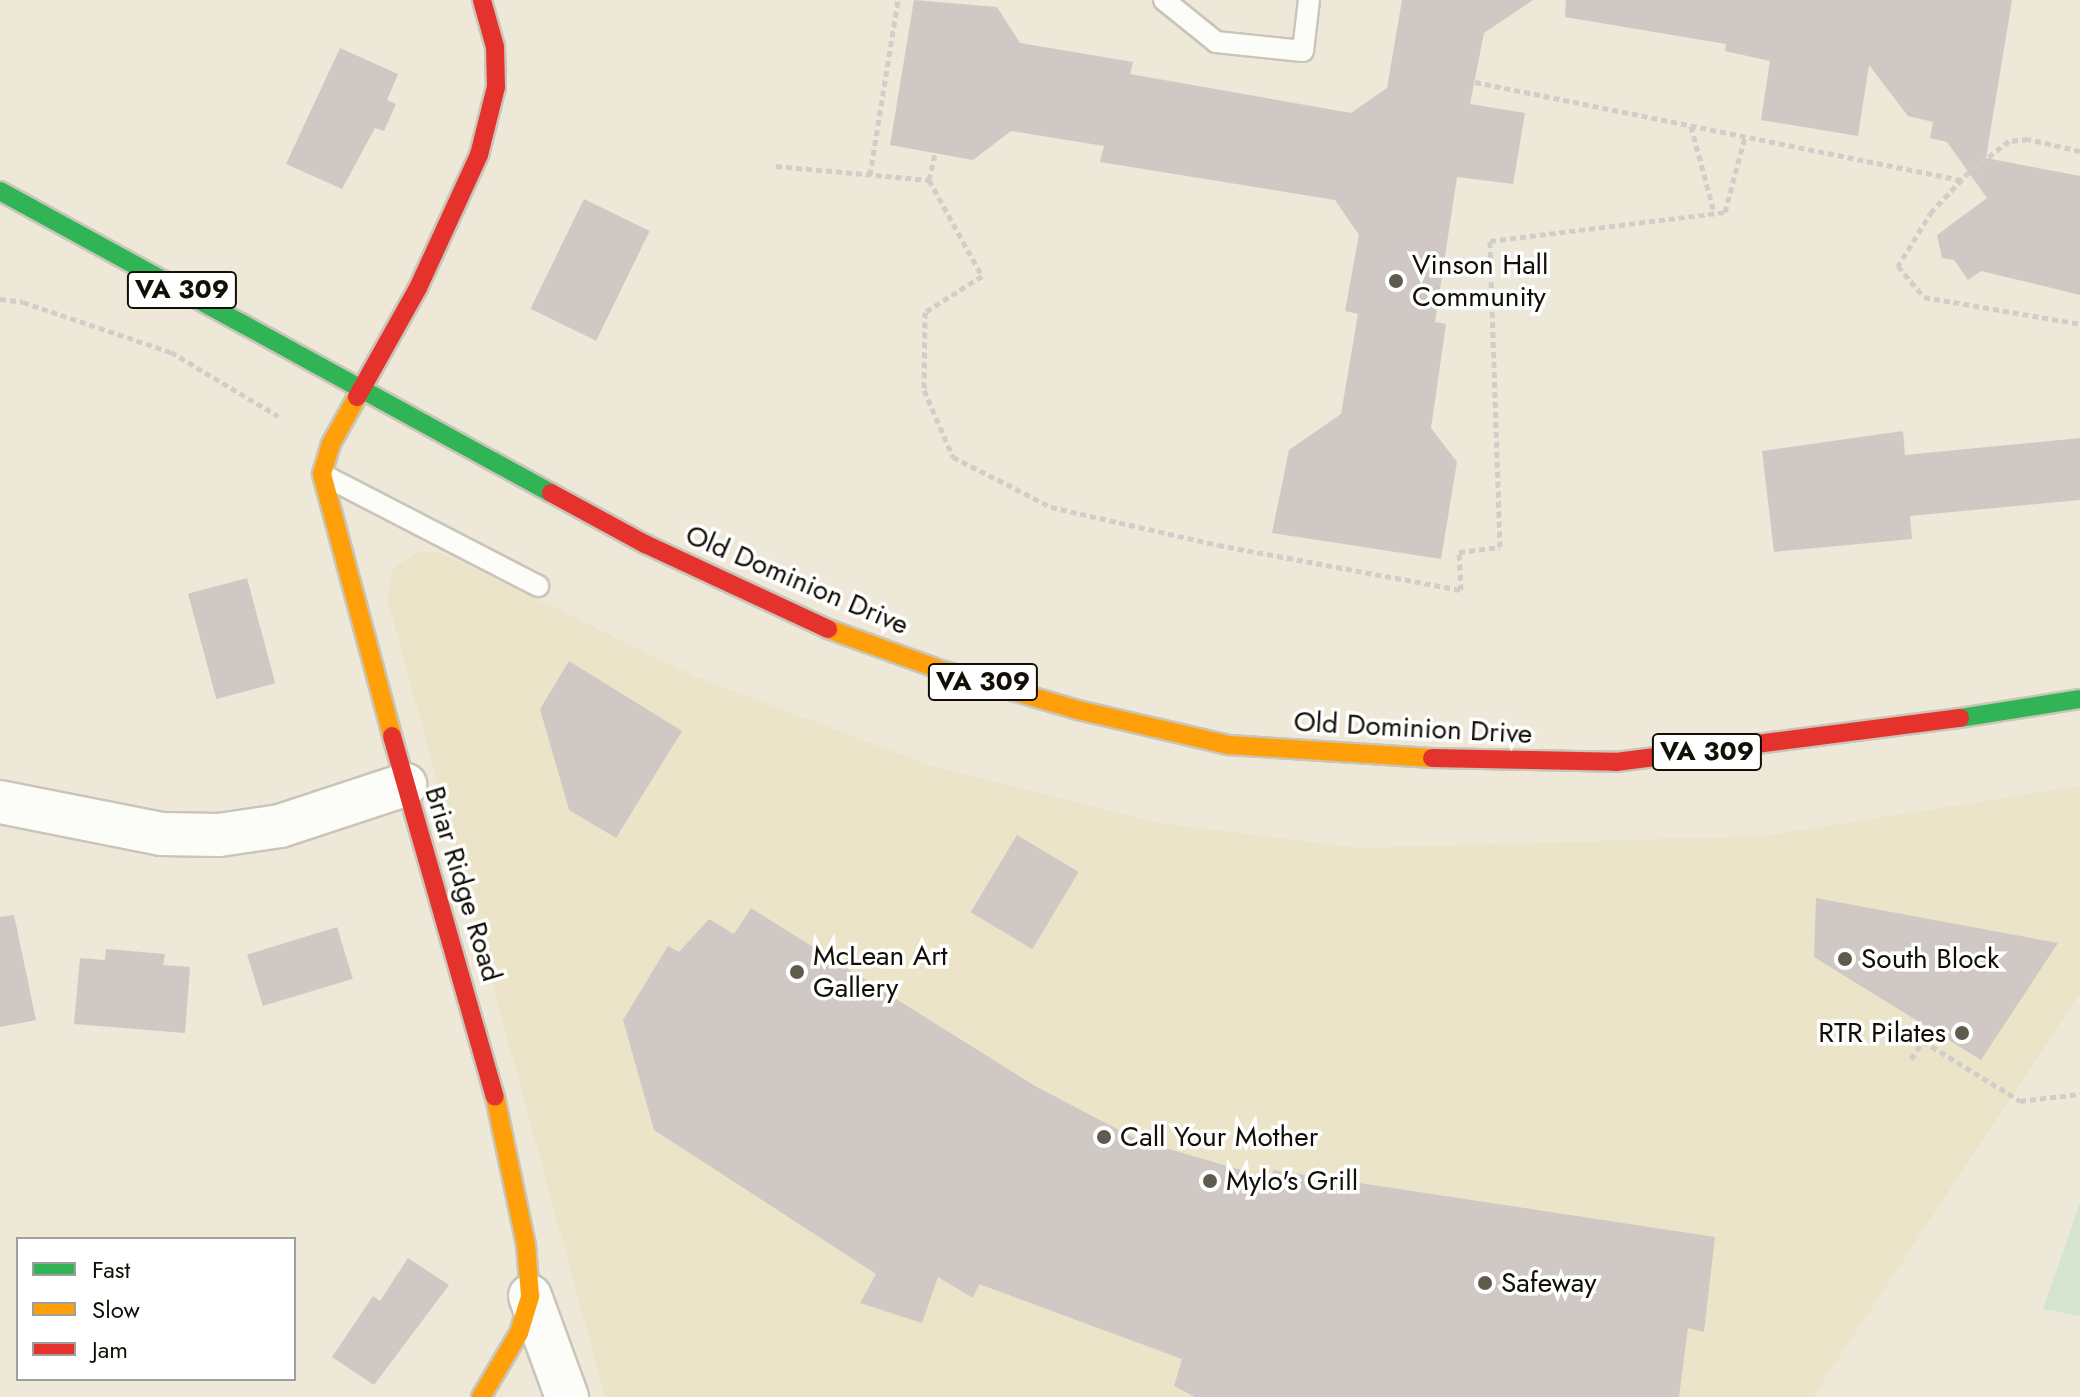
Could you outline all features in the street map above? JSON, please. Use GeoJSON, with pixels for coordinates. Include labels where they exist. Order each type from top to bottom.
{"type":"FeatureCollection","features":[{"type":"Feature","properties":{"kind":"main road"},"geometry":{"type":"LineString","coordinates":[[322,474],[331,444],[364,389],[457,209],[479,155],[496,87],[495,47],[482,0]]}},
{"type":"Feature","properties":{"kind":"main road","name":"Old Dominion Drive"},"geometry":{"type":"LineString","coordinates":[[0,191],[364,389],[541,490],[805,620],[944,671],[1229,745],[1478,763],[1616,762],[1867,734],[2080,699]]}},
{"type":"Feature","properties":{"kind":"main road","name":"Briar Ridge Road"},"geometry":{"type":"LineString","coordinates":[[322,474],[405,785],[488,1064],[524,1231],[530,1296],[519,1333],[481,1397]]}},
{"type":"Feature","properties":{"kind":"street"},"geometry":{"type":"LineString","coordinates":[[0,802],[161,834],[219,835],[280,826],[405,785]]}},
{"type":"Feature","properties":{"kind":"street"},"geometry":{"type":"LineString","coordinates":[[530,1296],[567,1397]]}},
{"type":"Feature","properties":{"kind":"lane"},"geometry":{"type":"LineString","coordinates":[[1164,0],[1216,42],[1303,51],[1309,0]]}},
{"type":"Feature","properties":{"kind":"lane"},"geometry":{"type":"LineString","coordinates":[[322,474],[538,586]]}},
{"type":"Feature","properties":{"kind":"path"},"geometry":{"type":"LineString","coordinates":[[870,175],[898,0]]}},
{"type":"Feature","properties":{"kind":"path"},"geometry":{"type":"LineString","coordinates":[[1475,82],[1962,180]]}},
{"type":"Feature","properties":{"kind":"path"},"geometry":{"type":"LineString","coordinates":[[1691,126],[1714,212]]}},
{"type":"Feature","properties":{"kind":"path"},"geometry":{"type":"LineString","coordinates":[[935,153],[929,180],[982,276],[925,312],[924,390],[953,457],[1051,507],[1218,545],[1461,590],[1459,552],[1500,547],[1490,241],[1725,212],[1745,137]]}},
{"type":"Feature","properties":{"kind":"path"},"geometry":{"type":"LineString","coordinates":[[2080,151],[2028,139],[2009,141],[1962,180],[1910,243],[1898,266],[1924,297],[2080,324]]}},
{"type":"Feature","properties":{"kind":"path"},"geometry":{"type":"LineString","coordinates":[[776,166],[929,180]]}},
{"type":"Feature","properties":{"kind":"path"},"geometry":{"type":"LineString","coordinates":[[0,299],[23,302],[171,352],[278,416]]}},
{"type":"Feature","properties":{"kind":"path"},"geometry":{"type":"LineString","coordinates":[[1911,1059],[1923,1041],[2020,1101],[2080,1094]]}},
{"type":"Feature","properties":{"kind":"shaded area"},"geometry":{"type":"Polygon","coordinates":[[[419,551],[442,553],[694,676],[929,765],[1158,823],[1362,848],[1764,836],[2080,786],[2080,993],[1813,1397],[605,1397],[387,598],[393,568],[419,551]]]}},
{"type":"Feature","properties":{"kind":"green space"},"geometry":{"type":"Polygon","coordinates":[[[2080,1203],[2080,1316],[2043,1309],[2080,1203]]]}},
{"type":"Feature","properties":{"kind":"building","name":"Vinson Hall Community"},"geometry":{"type":"Polygon","coordinates":[[[914,0],[997,7],[1020,43],[1133,62],[1130,74],[1351,113],[1387,88],[1402,0],[1533,0],[1484,33],[1470,104],[1525,113],[1513,184],[1457,177],[1435,322],[1446,324],[1431,428],[1457,462],[1441,559],[1272,533],[1289,450],[1341,414],[1358,314],[1345,311],[1359,235],[1335,200],[1100,162],[1104,146],[1011,131],[973,160],[890,145],[914,0]]]}},
{"type":"Feature","properties":{"kind":"building"},"geometry":{"type":"Polygon","coordinates":[[[1566,0],[2012,0],[1986,158],[2080,176],[2080,295],[1981,271],[1968,280],[1954,260],[1942,258],[1937,235],[1987,198],[1947,142],[1930,138],[1933,122],[1908,116],[1869,65],[1858,136],[1761,120],[1770,61],[1725,51],[1726,44],[1565,17],[1566,0]]]}},
{"type":"Feature","properties":{"kind":"building"},"geometry":{"type":"Polygon","coordinates":[[[340,48],[398,74],[387,100],[396,104],[384,131],[375,128],[342,189],[286,164],[340,48]]]}},
{"type":"Feature","properties":{"kind":"building"},"geometry":{"type":"Polygon","coordinates":[[[584,199],[650,231],[596,341],[531,309],[584,199]]]}},
{"type":"Feature","properties":{"kind":"building"},"geometry":{"type":"Polygon","coordinates":[[[1903,431],[1905,455],[2080,438],[2080,500],[1910,516],[1912,539],[1774,552],[1762,451],[1903,431]]]}},
{"type":"Feature","properties":{"kind":"building"},"geometry":{"type":"Polygon","coordinates":[[[247,578],[275,683],[216,699],[188,594],[247,578]]]}},
{"type":"Feature","properties":{"kind":"building"},"geometry":{"type":"Polygon","coordinates":[[[569,661],[682,731],[616,838],[569,810],[540,709],[569,661]]]}},
{"type":"Feature","properties":{"kind":"building"},"geometry":{"type":"Polygon","coordinates":[[[1017,835],[1079,872],[1032,949],[971,912],[1017,835]]]}},
{"type":"Feature","properties":{"kind":"building"},"geometry":{"type":"Polygon","coordinates":[[[1816,898],[2058,943],[1981,1060],[1814,957],[1816,898]]]}},
{"type":"Feature","properties":{"kind":"building"},"geometry":{"type":"Polygon","coordinates":[[[751,908],[1035,1086],[1138,1140],[1272,1179],[1273,1170],[1715,1237],[1704,1332],[1688,1328],[1679,1397],[1195,1397],[1174,1386],[1182,1359],[979,1284],[973,1298],[938,1277],[922,1323],[860,1303],[876,1274],[654,1130],[623,1020],[668,946],[679,952],[709,919],[734,934],[751,908]]]}},
{"type":"Feature","properties":{"kind":"building"},"geometry":{"type":"Polygon","coordinates":[[[14,915],[36,1020],[0,1027],[0,917],[14,915]]]}},
{"type":"Feature","properties":{"kind":"building"},"geometry":{"type":"Polygon","coordinates":[[[337,927],[353,979],[263,1006],[247,954],[337,927]]]}},
{"type":"Feature","properties":{"kind":"building"},"geometry":{"type":"Polygon","coordinates":[[[106,949],[165,954],[163,965],[190,967],[185,1033],[74,1024],[80,958],[105,960],[106,949]]]}},
{"type":"Feature","properties":{"kind":"building"},"geometry":{"type":"Polygon","coordinates":[[[408,1258],[449,1285],[374,1385],[332,1357],[373,1296],[380,1301],[408,1258]]]}},
{"type":"Feature","properties":{"kind":"traffic: fast"},"geometry":{"type":"LineString","coordinates":[[0,191],[551,493]]}},
{"type":"Feature","properties":{"kind":"traffic: fast"},"geometry":{"type":"LineString","coordinates":[[1960,718],[2080,699]]}},
{"type":"Feature","properties":{"kind":"traffic: slow"},"geometry":{"type":"LineString","coordinates":[[357,397],[331,444],[322,474],[392,736]]}},
{"type":"Feature","properties":{"kind":"traffic: slow"},"geometry":{"type":"LineString","coordinates":[[828,629],[944,671],[1078,710],[1229,745],[1432,758]]}},
{"type":"Feature","properties":{"kind":"traffic: slow"},"geometry":{"type":"LineString","coordinates":[[481,1397],[519,1333],[530,1296],[526,1245],[495,1097]]}},
{"type":"Feature","properties":{"kind":"traffic: jam"},"geometry":{"type":"LineString","coordinates":[[357,397],[418,288],[479,155],[496,87],[495,47],[482,0]]}},
{"type":"Feature","properties":{"kind":"traffic: jam"},"geometry":{"type":"LineString","coordinates":[[551,493],[645,544],[828,629]]}},
{"type":"Feature","properties":{"kind":"traffic: jam"},"geometry":{"type":"LineString","coordinates":[[1432,758],[1616,762],[1960,718]]}},
{"type":"Feature","properties":{"kind":"traffic: jam"},"geometry":{"type":"LineString","coordinates":[[392,736],[495,1097]]}},
{"type":"Feature","properties":{"kind":"place","name":"Vinson Hall Community"},"geometry":{"type":"Point","coordinates":[1396,281]}},
{"type":"Feature","properties":{"kind":"place","name":"South Block"},"geometry":{"type":"Point","coordinates":[1845,959]}},
{"type":"Feature","properties":{"kind":"place","name":"McLean Art Gallery"},"geometry":{"type":"Point","coordinates":[797,972]}},
{"type":"Feature","properties":{"kind":"place","name":"RTR Pilates"},"geometry":{"type":"Point","coordinates":[1962,1033]}},
{"type":"Feature","properties":{"kind":"place","name":"Call Your Mother"},"geometry":{"type":"Point","coordinates":[1104,1137]}},
{"type":"Feature","properties":{"kind":"place","name":"Mylo's Grill"},"geometry":{"type":"Point","coordinates":[1210,1181]}},
{"type":"Feature","properties":{"kind":"place","name":"Safeway"},"geometry":{"type":"Point","coordinates":[1485,1283]}}]}
